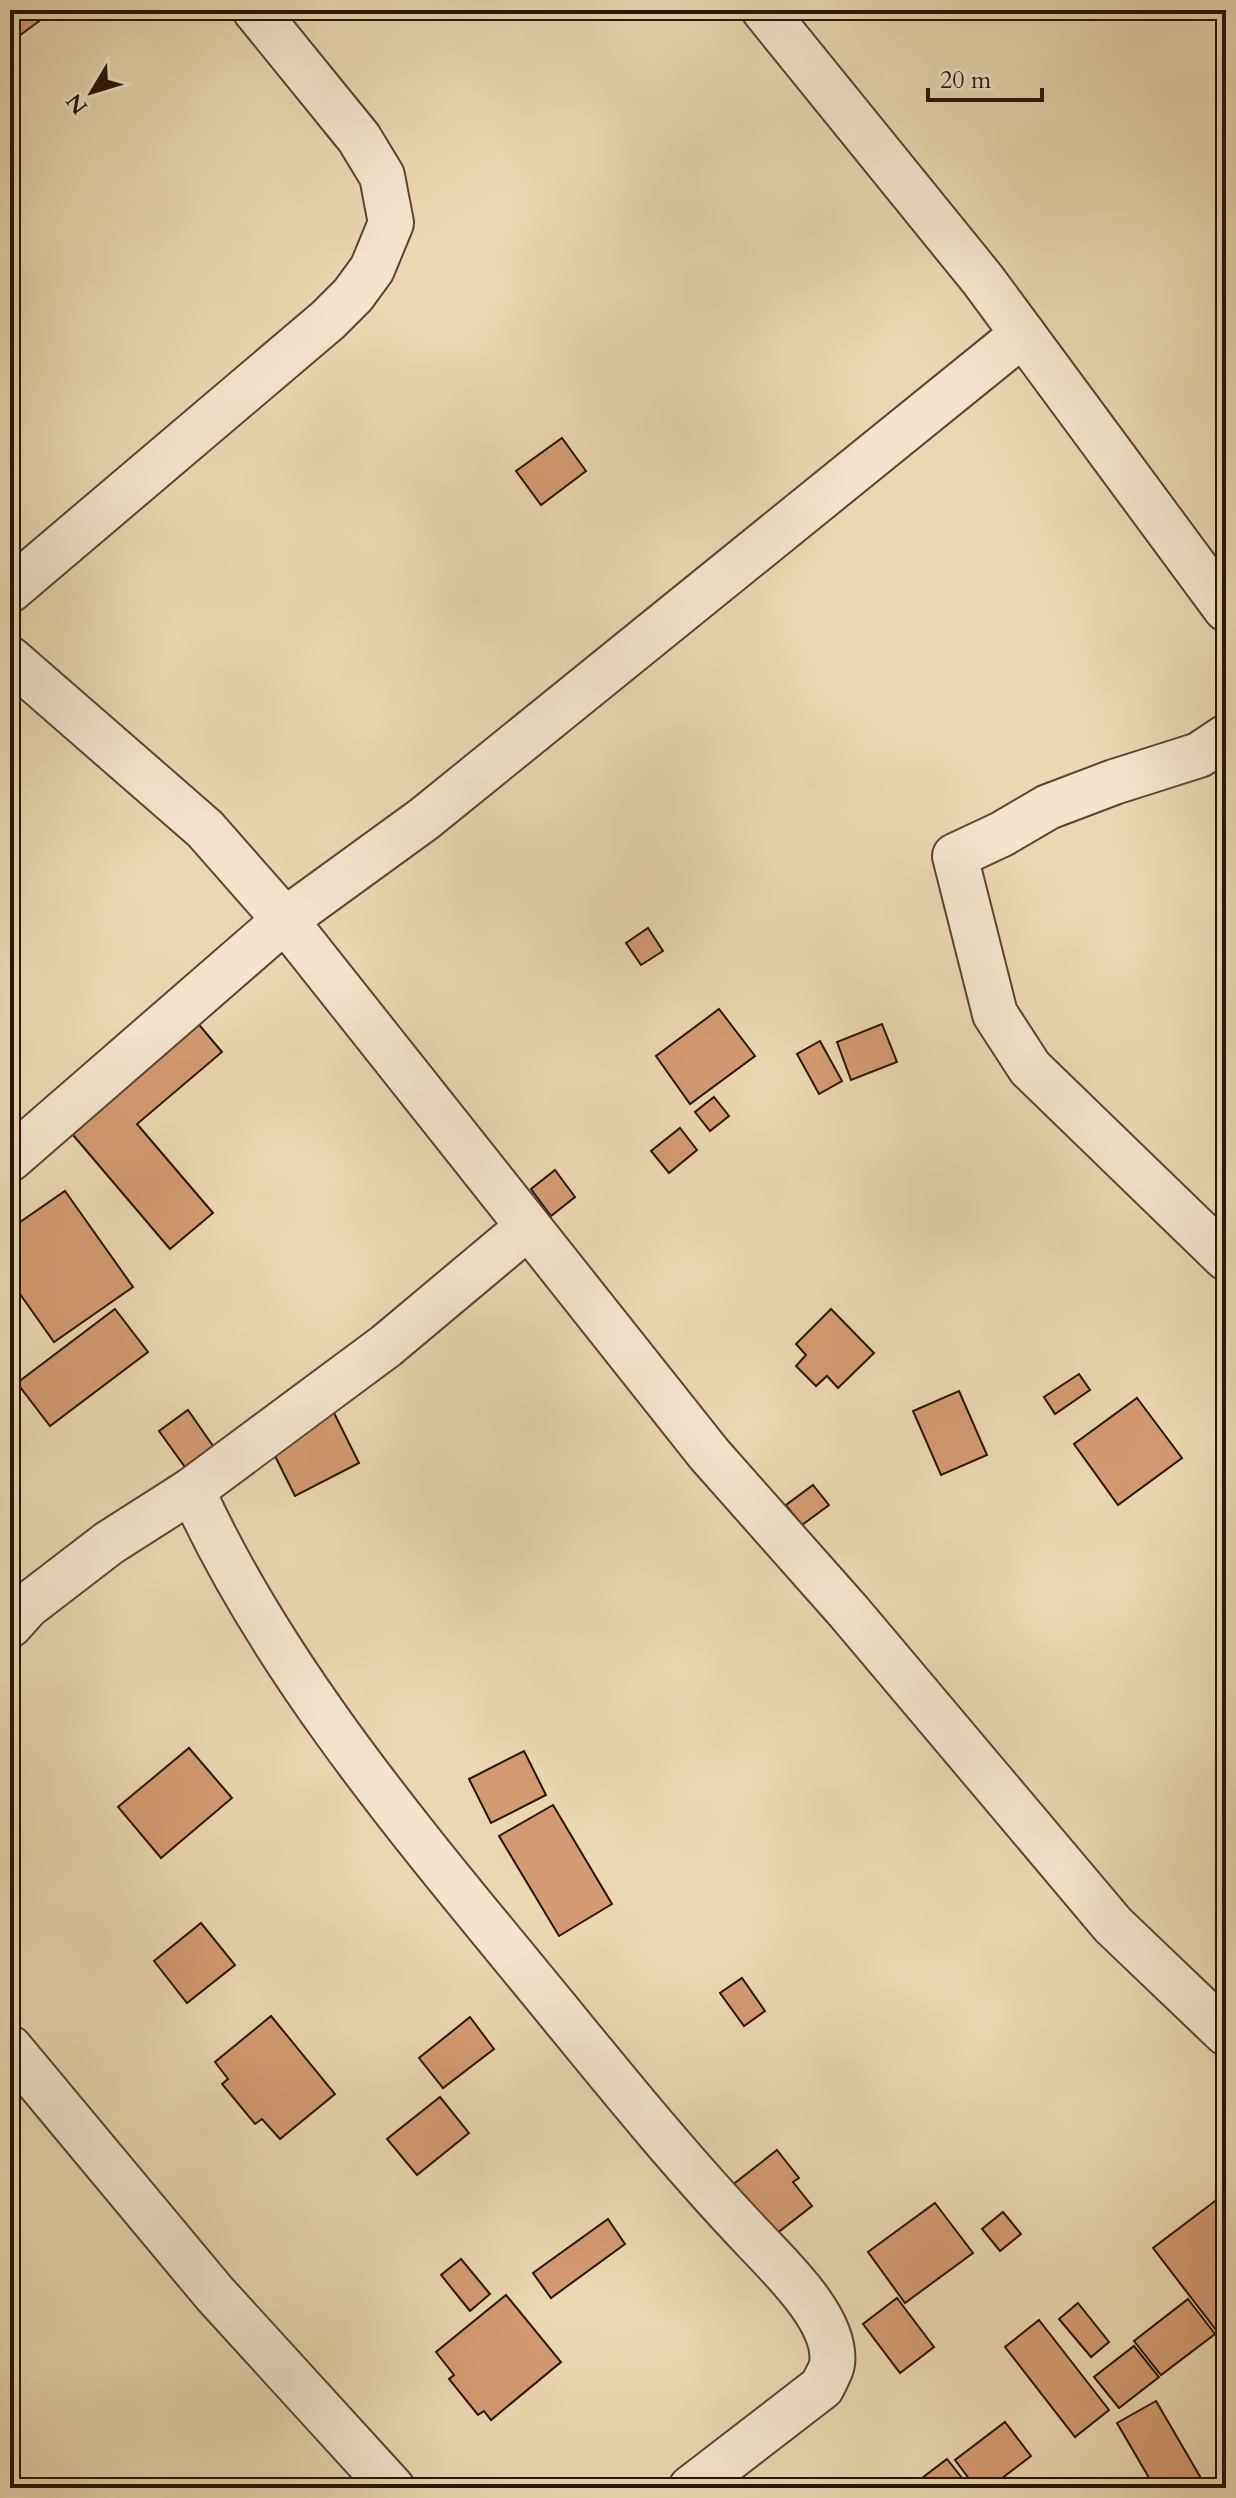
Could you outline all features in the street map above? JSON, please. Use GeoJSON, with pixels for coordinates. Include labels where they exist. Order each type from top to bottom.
{"type":"FeatureCollection","features":[{"type":"Feature","properties":{"kind":"street"},"geometry":{"type":"LineString","coordinates":[[10,590],[328,320],[353,295],[372,269],[391,223],[382,176],[359,138],[255,10]]}},
{"type":"Feature","properties":{"kind":"street"},"geometry":{"type":"LineString","coordinates":[[764,10],[983,280],[1226,609]]}},
{"type":"Feature","properties":{"kind":"street"},"geometry":{"type":"LineString","coordinates":[[10,1159],[285,920],[424,819],[1023,334]]}},
{"type":"Feature","properties":{"kind":"street"},"geometry":{"type":"LineString","coordinates":[[10,659],[205,829],[285,920],[709,1454],[849,1612],[1113,1925],[1226,2033]]}},
{"type":"Feature","properties":{"kind":"street"},"geometry":{"type":"LineString","coordinates":[[1226,737],[1199,755],[1048,807],[1002,834],[955,856],[995,1014],[1030,1068],[1226,1258]]}},
{"type":"Feature","properties":{"kind":"street"},"geometry":{"type":"LineString","coordinates":[[10,1625],[27,1606],[109,1543],[192,1490],[386,1346],[528,1227]]}},
{"type":"Feature","properties":{"kind":"street"},"geometry":{"type":"LineString","coordinates":[[192,1490],[276,1646],[401,1817],[626,2092],[736,2220],[801,2289],[826,2329],[832,2364],[822,2387],[691,2488]]}},
{"type":"Feature","properties":{"kind":"street"},"geometry":{"type":"LineString","coordinates":[[18,2072],[392,2488]]}},
{"type":"Feature","properties":{"kind":"building"},"geometry":{"type":"Polygon","coordinates":[[[10,10],[54,10],[15,39],[10,33],[10,10]]]}},
{"type":"Feature","properties":{"kind":"building"},"geometry":{"type":"Polygon","coordinates":[[[562,438],[586,471],[541,505],[516,471],[562,438]]]}},
{"type":"Feature","properties":{"kind":"building"},"geometry":{"type":"Polygon","coordinates":[[[648,928],[663,951],[641,965],[626,943],[648,928]]]}},
{"type":"Feature","properties":{"kind":"building"},"geometry":{"type":"Polygon","coordinates":[[[719,1009],[755,1056],[690,1104],[656,1056],[719,1009]]]}},
{"type":"Feature","properties":{"kind":"building"},"geometry":{"type":"Polygon","coordinates":[[[190,1014],[222,1052],[137,1124],[213,1213],[170,1249],[62,1122],[190,1014]]]}},
{"type":"Feature","properties":{"kind":"building"},"geometry":{"type":"Polygon","coordinates":[[[882,1024],[897,1062],[851,1080],[837,1042],[882,1024]]]}},
{"type":"Feature","properties":{"kind":"building"},"geometry":{"type":"Polygon","coordinates":[[[820,1041],[842,1081],[819,1094],[797,1054],[820,1041]]]}},
{"type":"Feature","properties":{"kind":"building"},"geometry":{"type":"Polygon","coordinates":[[[714,1097],[729,1116],[710,1131],[695,1112],[714,1097]]]}},
{"type":"Feature","properties":{"kind":"building"},"geometry":{"type":"Polygon","coordinates":[[[680,1128],[697,1150],[669,1173],[651,1151],[680,1128]]]}},
{"type":"Feature","properties":{"kind":"building"},"geometry":{"type":"Polygon","coordinates":[[[555,1170],[575,1197],[551,1216],[531,1189],[555,1170]]]}},
{"type":"Feature","properties":{"kind":"building"},"geometry":{"type":"Polygon","coordinates":[[[65,1191],[133,1287],[54,1342],[10,1280],[10,1229],[65,1191]]]}},
{"type":"Feature","properties":{"kind":"building"},"geometry":{"type":"Polygon","coordinates":[[[115,1309],[148,1352],[50,1426],[17,1383],[115,1309]]]}},
{"type":"Feature","properties":{"kind":"building"},"geometry":{"type":"Polygon","coordinates":[[[831,1309],[874,1353],[838,1388],[827,1376],[816,1386],[796,1366],[806,1355],[796,1344],[831,1309]]]}},
{"type":"Feature","properties":{"kind":"building"},"geometry":{"type":"Polygon","coordinates":[[[1079,1374],[1090,1390],[1055,1414],[1044,1397],[1079,1374]]]}},
{"type":"Feature","properties":{"kind":"building"},"geometry":{"type":"Polygon","coordinates":[[[959,1391],[987,1455],[941,1475],[913,1411],[959,1391]]]}},
{"type":"Feature","properties":{"kind":"building"},"geometry":{"type":"Polygon","coordinates":[[[1137,1398],[1182,1458],[1118,1505],[1074,1444],[1137,1398]]]}},
{"type":"Feature","properties":{"kind":"building"},"geometry":{"type":"Polygon","coordinates":[[[188,1410],[213,1446],[185,1467],[159,1431],[188,1410]]]}},
{"type":"Feature","properties":{"kind":"building"},"geometry":{"type":"Polygon","coordinates":[[[334,1413],[359,1463],[295,1496],[270,1446],[334,1413]]]}},
{"type":"Feature","properties":{"kind":"building"},"geometry":{"type":"Polygon","coordinates":[[[813,1485],[829,1505],[802,1525],[786,1505],[813,1485]]]}},
{"type":"Feature","properties":{"kind":"building"},"geometry":{"type":"Polygon","coordinates":[[[189,1748],[232,1798],[161,1858],[118,1807],[189,1748]]]}},
{"type":"Feature","properties":{"kind":"building"},"geometry":{"type":"Polygon","coordinates":[[[524,1751],[546,1795],[491,1823],[469,1779],[524,1751]]]}},
{"type":"Feature","properties":{"kind":"building"},"geometry":{"type":"Polygon","coordinates":[[[553,1805],[612,1904],[559,1936],[499,1836],[553,1805]]]}},
{"type":"Feature","properties":{"kind":"building"},"geometry":{"type":"Polygon","coordinates":[[[201,1923],[235,1965],[187,2003],[154,1961],[201,1923]]]}},
{"type":"Feature","properties":{"kind":"building"},"geometry":{"type":"Polygon","coordinates":[[[742,1978],[765,2011],[744,2026],[720,1993],[742,1978]]]}},
{"type":"Feature","properties":{"kind":"building"},"geometry":{"type":"Polygon","coordinates":[[[271,2016],[335,2094],[280,2139],[262,2119],[255,2124],[222,2084],[228,2079],[215,2062],[271,2016]]]}},
{"type":"Feature","properties":{"kind":"building"},"geometry":{"type":"Polygon","coordinates":[[[470,2017],[494,2049],[443,2088],[419,2058],[470,2017]]]}},
{"type":"Feature","properties":{"kind":"building"},"geometry":{"type":"Polygon","coordinates":[[[440,2097],[469,2133],[417,2175],[387,2139],[440,2097]]]}},
{"type":"Feature","properties":{"kind":"building"},"geometry":{"type":"Polygon","coordinates":[[[777,2150],[799,2178],[793,2182],[812,2206],[767,2241],[726,2190],[777,2150]]]}},
{"type":"Feature","properties":{"kind":"building"},"geometry":{"type":"Polygon","coordinates":[[[1219,2198],[1226,2206],[1226,2343],[1153,2248],[1219,2198]]]}},
{"type":"Feature","properties":{"kind":"building"},"geometry":{"type":"Polygon","coordinates":[[[935,2203],[973,2253],[905,2303],[868,2252],[935,2203]]]}},
{"type":"Feature","properties":{"kind":"building"},"geometry":{"type":"Polygon","coordinates":[[[1003,2212],[1021,2234],[1000,2251],[982,2229],[1003,2212]]]}},
{"type":"Feature","properties":{"kind":"building"},"geometry":{"type":"Polygon","coordinates":[[[608,2219],[625,2244],[551,2298],[533,2273],[608,2219]]]}},
{"type":"Feature","properties":{"kind":"building"},"geometry":{"type":"Polygon","coordinates":[[[461,2259],[490,2294],[470,2311],[441,2275],[461,2259]]]}},
{"type":"Feature","properties":{"kind":"building"},"geometry":{"type":"Polygon","coordinates":[[[506,2295],[561,2362],[491,2420],[484,2411],[478,2415],[449,2379],[454,2375],[436,2352],[506,2295]]]}},
{"type":"Feature","properties":{"kind":"building"},"geometry":{"type":"Polygon","coordinates":[[[897,2298],[934,2347],[900,2373],[863,2324],[897,2298]]]}},
{"type":"Feature","properties":{"kind":"building"},"geometry":{"type":"Polygon","coordinates":[[[1188,2299],[1215,2334],[1161,2375],[1134,2341],[1188,2299]]]}},
{"type":"Feature","properties":{"kind":"building"},"geometry":{"type":"Polygon","coordinates":[[[1078,2303],[1109,2342],[1091,2357],[1059,2319],[1078,2303]]]}},
{"type":"Feature","properties":{"kind":"building"},"geometry":{"type":"Polygon","coordinates":[[[1039,2320],[1109,2410],[1075,2437],[1005,2347],[1039,2320]]]}},
{"type":"Feature","properties":{"kind":"building"},"geometry":{"type":"Polygon","coordinates":[[[1134,2346],[1159,2377],[1119,2408],[1094,2377],[1134,2346]]]}},
{"type":"Feature","properties":{"kind":"building"},"geometry":{"type":"Polygon","coordinates":[[[1156,2401],[1202,2480],[1188,2488],[1155,2488],[1117,2423],[1156,2401]]]}},
{"type":"Feature","properties":{"kind":"building"},"geometry":{"type":"Polygon","coordinates":[[[1005,2422],[1031,2456],[989,2488],[976,2488],[955,2460],[1005,2422]]]}},
{"type":"Feature","properties":{"kind":"building"},"geometry":{"type":"Polygon","coordinates":[[[947,2459],[970,2488],[909,2488],[947,2459]]]}}]}
